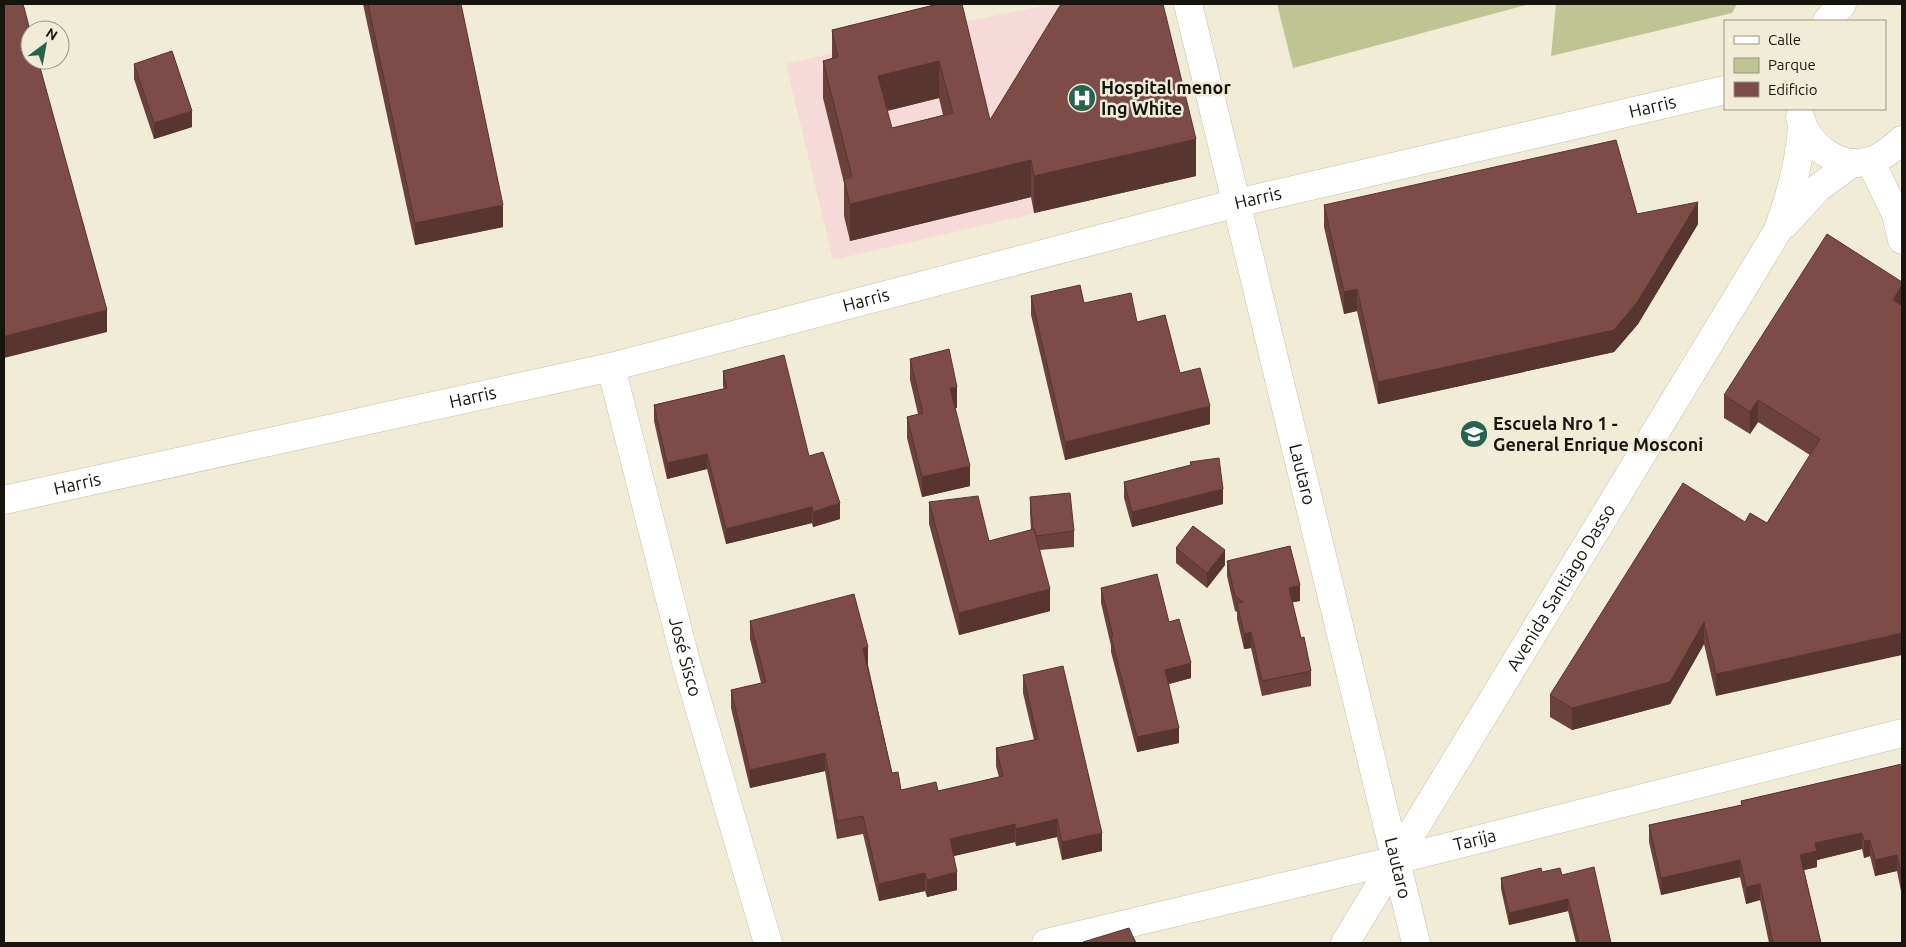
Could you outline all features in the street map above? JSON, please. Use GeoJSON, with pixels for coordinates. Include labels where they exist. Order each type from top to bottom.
{"type":"FeatureCollection","features":[{"type":"Feature","properties":{"kind":"street","name":"Lautaro"},"geometry":{"type":"LineString","coordinates":[[1188,4],[1416,943]]}},
{"type":"Feature","properties":{"kind":"street"},"geometry":{"type":"LineString","coordinates":[[1828,20],[1842,4]]}},
{"type":"Feature","properties":{"kind":"street","name":"Harris"},"geometry":{"type":"LineString","coordinates":[[4,500],[610,368],[1237,203],[1724,90]]}},
{"type":"Feature","properties":{"kind":"street","name":"Avenida Santiago Dasso"},"geometry":{"type":"LineString","coordinates":[[1800,117],[1820,150],[1835,158],[1861,162]]}},
{"type":"Feature","properties":{"kind":"street","name":"Avenida Santiago Dasso"},"geometry":{"type":"LineString","coordinates":[[1777,232],[1796,176],[1801,152],[1800,117]]}},
{"type":"Feature","properties":{"kind":"street","name":"Avenida Santiago Dasso"},"geometry":{"type":"LineString","coordinates":[[1345,943],[1777,232],[1818,188],[1861,162],[1885,154],[1902,140]]}},
{"type":"Feature","properties":{"kind":"street"},"geometry":{"type":"LineString","coordinates":[[1861,162],[1896,214],[1902,240]]}},
{"type":"Feature","properties":{"kind":"street","name":"José Sisco"},"geometry":{"type":"LineString","coordinates":[[610,368],[687,666],[768,943]]}},
{"type":"Feature","properties":{"kind":"street","name":"Tarija"},"geometry":{"type":"LineString","coordinates":[[1046,943],[1396,860],[1902,733]]}},
{"type":"Feature","properties":{"kind":"shaded area"},"geometry":{"type":"Polygon","coordinates":[[[1053,4],[1154,4],[1196,176],[833,260],[786,64],[969,21],[1053,4]]]}},
{"type":"Feature","properties":{"kind":"green space"},"geometry":{"type":"Polygon","coordinates":[[[1277,4],[1530,4],[1293,68],[1277,4]]]}},
{"type":"Feature","properties":{"kind":"green space"},"geometry":{"type":"Polygon","coordinates":[[[1556,4],[1737,4],[1732,13],[1551,56],[1556,4]]]}},
{"type":"Feature","properties":{"kind":"building"},"geometry":{"type":"Polygon","coordinates":[[[4,4],[23,4],[27,20],[20,20],[20,70],[41,70],[107,310],[4,336],[4,4]]]}},
{"type":"Feature","properties":{"kind":"building"},"geometry":{"type":"Polygon","coordinates":[[[368,4],[461,4],[503,205],[415,223],[368,4]]]}},
{"type":"Feature","properties":{"kind":"building"},"geometry":{"type":"Polygon","coordinates":[[[938,4],[962,4],[990,120],[1061,4],[1163,4],[1196,139],[1034,176],[1031,160],[850,204],[844,179],[852,177],[823,61],[838,57],[832,30],[938,4]],[[939,61],[878,76],[892,128],[953,113],[939,61]]]}},
{"type":"Feature","properties":{"kind":"building"},"geometry":{"type":"Polygon","coordinates":[[[172,51],[192,111],[154,123],[134,64],[172,51]]]}},
{"type":"Feature","properties":{"kind":"building"},"geometry":{"type":"Polygon","coordinates":[[[1616,140],[1637,214],[1698,202],[1638,301],[1614,330],[1378,382],[1357,289],[1344,292],[1324,205],[1616,140]]]}},
{"type":"Feature","properties":{"kind":"building"},"geometry":{"type":"Polygon","coordinates":[[[1827,234],[1902,282],[1893,300],[1902,306],[1902,633],[1716,674],[1704,622],[1670,682],[1572,708],[1550,695],[1683,483],[1745,522],[1750,513],[1767,523],[1820,439],[1758,400],[1750,412],[1724,395],[1827,234]]]}},
{"type":"Feature","properties":{"kind":"building"},"geometry":{"type":"Polygon","coordinates":[[[1080,285],[1084,303],[1131,293],[1137,322],[1165,315],[1180,373],[1200,368],[1210,406],[1065,442],[1031,296],[1080,285]]]}},
{"type":"Feature","properties":{"kind":"building"},"geometry":{"type":"Polygon","coordinates":[[[949,349],[957,387],[950,388],[970,466],[922,477],[907,417],[923,413],[910,359],[949,349]]]}},
{"type":"Feature","properties":{"kind":"building"},"geometry":{"type":"Polygon","coordinates":[[[784,355],[809,456],[823,452],[840,503],[813,512],[812,507],[726,529],[707,454],[667,463],[654,405],[727,388],[723,371],[784,355]]]}},
{"type":"Feature","properties":{"kind":"building"},"geometry":{"type":"Polygon","coordinates":[[[1219,458],[1223,489],[1132,512],[1124,482],[1191,465],[1190,462],[1219,458]]]}},
{"type":"Feature","properties":{"kind":"building"},"geometry":{"type":"Polygon","coordinates":[[[1070,493],[1074,531],[1036,536],[1033,529],[1030,497],[1070,493]]]}},
{"type":"Feature","properties":{"kind":"building"},"geometry":{"type":"Polygon","coordinates":[[[978,496],[989,541],[1034,529],[1050,589],[959,613],[929,502],[978,496]]]}},
{"type":"Feature","properties":{"kind":"building"},"geometry":{"type":"Polygon","coordinates":[[[1193,526],[1225,550],[1207,573],[1176,548],[1193,526]]]}},
{"type":"Feature","properties":{"kind":"building"},"geometry":{"type":"Polygon","coordinates":[[[1290,546],[1300,585],[1289,588],[1301,638],[1304,637],[1311,671],[1262,681],[1251,632],[1244,634],[1237,603],[1243,602],[1235,596],[1227,561],[1290,546]]]}},
{"type":"Feature","properties":{"kind":"building"},"geometry":{"type":"Polygon","coordinates":[[[1157,574],[1169,622],[1179,619],[1191,663],[1165,670],[1179,728],[1137,737],[1111,637],[1113,636],[1101,588],[1157,574]]]}},
{"type":"Feature","properties":{"kind":"building"},"geometry":{"type":"Polygon","coordinates":[[[854,594],[868,647],[863,648],[892,773],[898,772],[901,790],[936,782],[938,791],[1003,776],[996,748],[1038,739],[1023,675],[1063,666],[1102,833],[1062,842],[1057,819],[1016,829],[1015,824],[950,839],[957,872],[927,880],[925,873],[879,884],[863,816],[837,821],[825,753],[750,770],[731,690],[766,682],[750,621],[854,594]]]}},
{"type":"Feature","properties":{"kind":"building"},"geometry":{"type":"Polygon","coordinates":[[[1902,764],[1902,879],[1897,855],[1875,860],[1870,840],[1864,841],[1862,833],[1815,843],[1817,851],[1800,855],[1821,943],[1773,943],[1760,884],[1746,887],[1740,860],[1661,878],[1649,825],[1742,805],[1741,801],[1902,764]]]}},
{"type":"Feature","properties":{"kind":"building"},"geometry":{"type":"Polygon","coordinates":[[[1594,867],[1611,943],[1579,943],[1568,899],[1509,913],[1501,878],[1541,868],[1542,872],[1560,868],[1562,875],[1594,867]]]}},
{"type":"Feature","properties":{"kind":"building"},"geometry":{"type":"Polygon","coordinates":[[[1129,928],[1136,943],[1083,943],[1083,942],[1129,928]]]}},
{"type":"Feature","properties":{"kind":"place","name":"Hospital menor Ing White"},"geometry":{"type":"Point","coordinates":[1082,98]}},
{"type":"Feature","properties":{"kind":"place","name":"Escuela Nro 1 - General Enrique Mosconi"},"geometry":{"type":"Point","coordinates":[1474,434]}}]}
